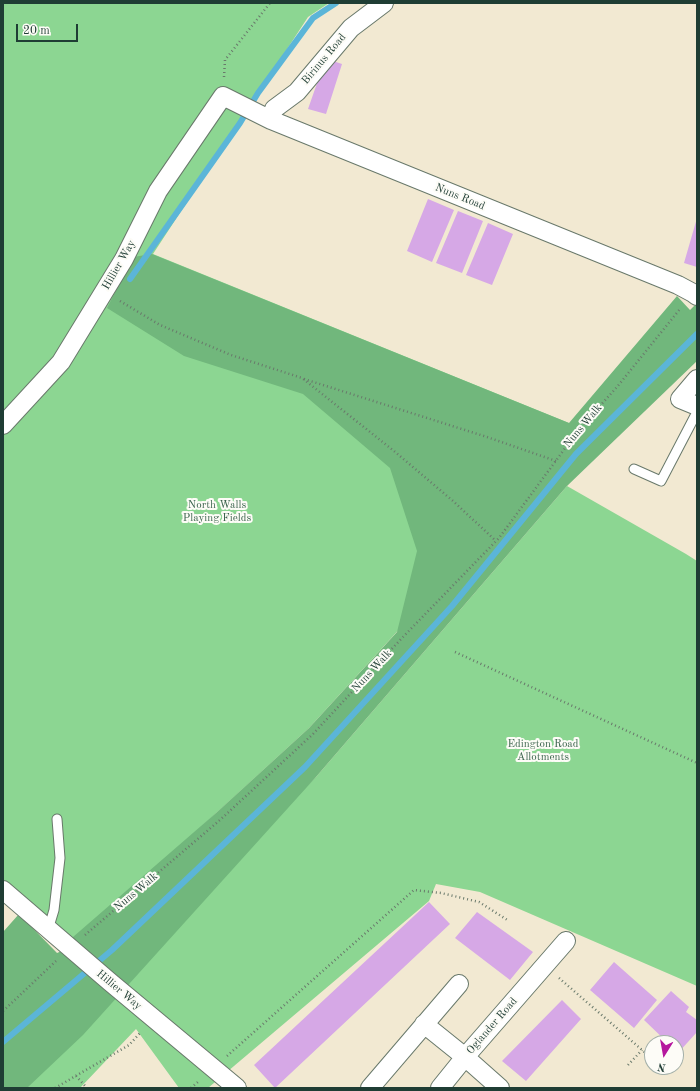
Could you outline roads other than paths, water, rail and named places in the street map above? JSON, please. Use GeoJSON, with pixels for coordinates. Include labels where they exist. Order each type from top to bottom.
{"type":"FeatureCollection","features":[{"type":"Feature","properties":{"kind":"street","name":"Birinus Road"},"geometry":{"type":"LineString","coordinates":[[264,117],[296,92],[351,28],[384,3]]}},
{"type":"Feature","properties":{"kind":"street","name":"Nuns Road"},"geometry":{"type":"LineString","coordinates":[[223,96],[264,117],[696,292]]}},
{"type":"Feature","properties":{"kind":"street","name":"Hillier Way"},"geometry":{"type":"LineString","coordinates":[[3,424],[61,362],[124,259],[158,191],[223,96]]}},
{"type":"Feature","properties":{"kind":"street"},"geometry":{"type":"LineString","coordinates":[[697,379],[680,399],[697,406]]}},
{"type":"Feature","properties":{"kind":"street","name":"Hillier Way"},"geometry":{"type":"LineString","coordinates":[[3,890],[69,948],[237,1088]]}},
{"type":"Feature","properties":{"kind":"street","name":"Oglander Road"},"geometry":{"type":"LineString","coordinates":[[440,1088],[566,941]]}},
{"type":"Feature","properties":{"kind":"street"},"geometry":{"type":"LineString","coordinates":[[370,1088],[458,984]]}},
{"type":"Feature","properties":{"kind":"street"},"geometry":{"type":"LineString","coordinates":[[424,1024],[500,1088]]}},
{"type":"Feature","properties":{"kind":"lane"},"geometry":{"type":"LineString","coordinates":[[634,469],[661,482],[697,412]]}},
{"type":"Feature","properties":{"kind":"lane"},"geometry":{"type":"LineString","coordinates":[[48,930],[54,910],[60,858],[57,819]]}},
{"type":"Feature","properties":{"kind":"waterway"},"geometry":{"type":"LineString","coordinates":[[130,279],[240,123],[258,93],[313,18],[336,3]]}},
{"type":"Feature","properties":{"kind":"waterway"},"geometry":{"type":"LineString","coordinates":[[3,1042],[112,950],[305,767],[452,606],[576,454],[697,334]]}},
{"type":"Feature","properties":{"kind":"park label","name":"North Walls Playing Fields"},"geometry":{"type":"Point","coordinates":[217,511]}},
{"type":"Feature","properties":{"kind":"park label","name":"Edington Road Allotments"},"geometry":{"type":"Point","coordinates":[543,750]}}]}
